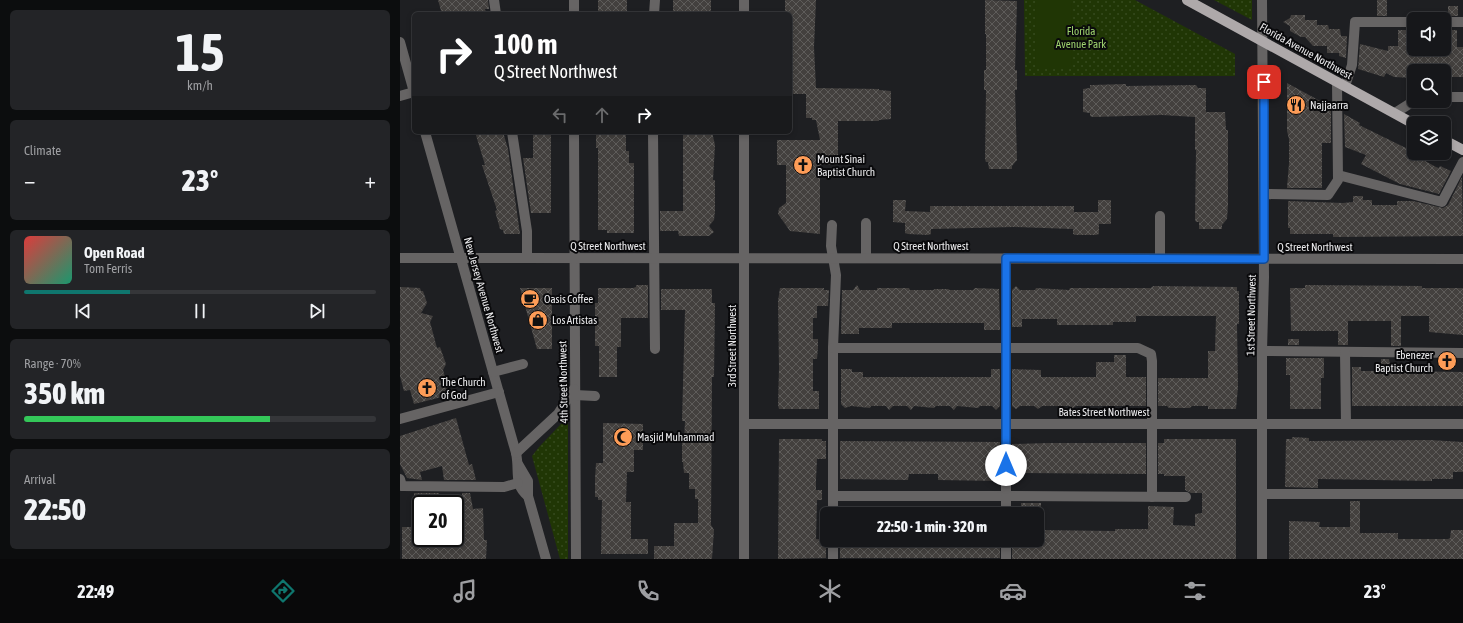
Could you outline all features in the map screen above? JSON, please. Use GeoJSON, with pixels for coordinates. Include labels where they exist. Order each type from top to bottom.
{"type":"FeatureCollection","features":[{"type":"Feature","properties":{"kind":"main road","name":"Florida Avenue Northwest"},"geometry":{"type":"LineString","coordinates":[[1187,0],[1407,120]]}},
{"type":"Feature","properties":{"kind":"main road"},"geometry":{"type":"LineString","coordinates":[[1451,144],[1463,150]]}},
{"type":"Feature","properties":{"kind":"street"},"geometry":{"type":"LineString","coordinates":[[494,0],[496,12]]}},
{"type":"Feature","properties":{"kind":"street"},"geometry":{"type":"LineString","coordinates":[[574,0],[574,12]]}},
{"type":"Feature","properties":{"kind":"street"},"geometry":{"type":"LineString","coordinates":[[654,12],[655,0]]}},
{"type":"Feature","properties":{"kind":"street"},"geometry":{"type":"LineString","coordinates":[[744,0],[744,12]]}},
{"type":"Feature","properties":{"kind":"street","name":"1st Street Northwest"},"geometry":{"type":"LineString","coordinates":[[1262,0],[1264,194],[1262,559]]}},
{"type":"Feature","properties":{"kind":"street"},"geometry":{"type":"LineString","coordinates":[[1264,194],[1328,195],[1338,180],[1341,84],[1352,65],[1355,22],[1407,22]]}},
{"type":"Feature","properties":{"kind":"street"},"geometry":{"type":"LineString","coordinates":[[1451,22],[1463,22]]}},
{"type":"Feature","properties":{"kind":"street"},"geometry":{"type":"LineString","coordinates":[[400,42],[412,85]]}},
{"type":"Feature","properties":{"kind":"street"},"geometry":{"type":"LineString","coordinates":[[400,96],[412,93]]}},
{"type":"Feature","properties":{"kind":"street"},"geometry":{"type":"LineString","coordinates":[[1451,97],[1463,97]]}},
{"type":"Feature","properties":{"kind":"street"},"geometry":{"type":"LineString","coordinates":[[1395,114],[1407,106]]}},
{"type":"Feature","properties":{"kind":"street","name":"New Jersey Avenue Northwest"},"geometry":{"type":"LineString","coordinates":[[426,134],[516,453],[518,464],[518,483],[520,490],[528,496]]}},
{"type":"Feature","properties":{"kind":"street"},"geometry":{"type":"LineString","coordinates":[[512,134],[527,231],[527,258]]}},
{"type":"Feature","properties":{"kind":"street","name":"4th Street Northwest"},"geometry":{"type":"LineString","coordinates":[[574,134],[576,559]]}},
{"type":"Feature","properties":{"kind":"street"},"geometry":{"type":"LineString","coordinates":[[653,134],[655,349]]}},
{"type":"Feature","properties":{"kind":"street","name":"3rd Street Northwest"},"geometry":{"type":"LineString","coordinates":[[744,134],[744,559]]}},
{"type":"Feature","properties":{"kind":"street"},"geometry":{"type":"LineString","coordinates":[[1338,175],[1442,202],[1463,162]]}},
{"type":"Feature","properties":{"kind":"street"},"geometry":{"type":"LineString","coordinates":[[1160,216],[1160,258]]}},
{"type":"Feature","properties":{"kind":"street"},"geometry":{"type":"LineString","coordinates":[[866,223],[866,258]]}},
{"type":"Feature","properties":{"kind":"street"},"geometry":{"type":"LineString","coordinates":[[832,225],[831,246],[836,275],[833,348],[833,507]]}},
{"type":"Feature","properties":{"kind":"street","name":"Q Street Northwest"},"geometry":{"type":"LineString","coordinates":[[400,258],[1463,259]]}},
{"type":"Feature","properties":{"kind":"street"},"geometry":{"type":"LineString","coordinates":[[1006,258],[1006,507]]}},
{"type":"Feature","properties":{"kind":"street"},"geometry":{"type":"LineString","coordinates":[[833,348],[1138,348],[1146,351],[1151,354],[1152,361],[1152,497]]}},
{"type":"Feature","properties":{"kind":"street"},"geometry":{"type":"LineString","coordinates":[[1262,351],[1463,353]]}},
{"type":"Feature","properties":{"kind":"street"},"geometry":{"type":"LineString","coordinates":[[1346,352],[1346,424]]}},
{"type":"Feature","properties":{"kind":"street"},"geometry":{"type":"LineString","coordinates":[[493,372],[523,364]]}},
{"type":"Feature","properties":{"kind":"street"},"geometry":{"type":"LineString","coordinates":[[400,419],[499,392]]}},
{"type":"Feature","properties":{"kind":"street"},"geometry":{"type":"LineString","coordinates":[[516,453],[559,413],[575,392],[595,396]]}},
{"type":"Feature","properties":{"kind":"street","name":"Bates Street Northwest"},"geometry":{"type":"LineString","coordinates":[[744,424],[1463,424]]}},
{"type":"Feature","properties":{"kind":"street","name":"New Jersey Avenue Northwest"},"geometry":{"type":"LineString","coordinates":[[518,464],[528,481],[528,496],[546,559]]}},
{"type":"Feature","properties":{"kind":"street"},"geometry":{"type":"LineString","coordinates":[[400,479],[402,486],[504,488],[518,483]]}},
{"type":"Feature","properties":{"kind":"street"},"geometry":{"type":"LineString","coordinates":[[1262,494],[1463,494]]}},
{"type":"Feature","properties":{"kind":"street"},"geometry":{"type":"LineString","coordinates":[[833,496],[1186,497]]}},
{"type":"Feature","properties":{"kind":"street"},"geometry":{"type":"LineString","coordinates":[[833,547],[833,559]]}},
{"type":"Feature","properties":{"kind":"street"},"geometry":{"type":"LineString","coordinates":[[1006,547],[1006,559]]}},
{"type":"Feature","properties":{"kind":"green space","name":"Florida Avenue Park"},"geometry":{"type":"Polygon","coordinates":[[[1024,0],[1135,0],[1235,54],[1235,76],[1025,76],[1024,0]]]}},
{"type":"Feature","properties":{"kind":"green space"},"geometry":{"type":"Polygon","coordinates":[[[1214,0],[1252,0],[1252,20],[1214,0]]]}},
{"type":"Feature","properties":{"kind":"green space"},"geometry":{"type":"Polygon","coordinates":[[[1035,1],[1071,1],[1072,67],[1036,67],[1035,1]]]}},
{"type":"Feature","properties":{"kind":"green space"},"geometry":{"type":"Polygon","coordinates":[[[562,423],[568,423],[568,559],[560,559],[532,456],[562,423]]]}},
{"type":"Feature","properties":{"kind":"building"},"geometry":{"type":"Polygon","coordinates":[[[438,0],[488,0],[489,9],[485,9],[486,12],[441,12],[438,0]]]}},
{"type":"Feature","properties":{"kind":"building"},"geometry":{"type":"Polygon","coordinates":[[[598,0],[627,0],[627,12],[598,12],[598,0]]]}},
{"type":"Feature","properties":{"kind":"building"},"geometry":{"type":"Polygon","coordinates":[[[673,0],[711,0],[711,12],[673,12],[673,0]]]}},
{"type":"Feature","properties":{"kind":"building"},"geometry":{"type":"Polygon","coordinates":[[[785,0],[816,0],[814,47],[816,88],[879,89],[891,91],[891,119],[879,121],[838,121],[838,165],[820,165],[820,234],[790,231],[778,214],[779,208],[786,203],[786,165],[777,165],[777,140],[820,140],[816,120],[806,118],[806,94],[792,94],[792,12],[785,12],[785,0]]]}},
{"type":"Feature","properties":{"kind":"building"},"geometry":{"type":"Polygon","coordinates":[[[985,0],[1017,1],[1015,70],[1017,70],[1017,90],[1015,90],[1017,160],[1012,166],[1012,169],[989,169],[988,162],[986,162],[985,159],[985,0]]]}},
{"type":"Feature","properties":{"kind":"building"},"geometry":{"type":"Polygon","coordinates":[[[1377,0],[1387,0],[1387,16],[1377,16],[1377,0]]]}},
{"type":"Feature","properties":{"kind":"building"},"geometry":{"type":"Polygon","coordinates":[[[1448,6],[1458,6],[1458,16],[1451,16],[1451,12],[1448,12],[1448,6]]]}},
{"type":"Feature","properties":{"kind":"building"},"geometry":{"type":"Polygon","coordinates":[[[1291,15],[1305,15],[1305,20],[1317,20],[1317,25],[1328,25],[1329,29],[1340,29],[1341,36],[1347,36],[1346,58],[1339,56],[1339,53],[1327,53],[1327,46],[1313,46],[1305,37],[1301,37],[1290,31],[1290,26],[1283,22],[1290,18],[1291,15]]]}},
{"type":"Feature","properties":{"kind":"building"},"geometry":{"type":"Polygon","coordinates":[[[1398,30],[1407,30],[1407,56],[1451,56],[1451,30],[1457,30],[1457,47],[1463,47],[1463,77],[1451,77],[1451,64],[1407,64],[1407,78],[1394,77],[1386,73],[1384,77],[1358,69],[1360,44],[1388,51],[1388,46],[1398,46],[1398,30]]]}},
{"type":"Feature","properties":{"kind":"building"},"geometry":{"type":"Polygon","coordinates":[[[1287,83],[1331,107],[1331,143],[1322,143],[1322,188],[1287,188],[1289,139],[1287,131],[1287,83]]]}},
{"type":"Feature","properties":{"kind":"building"},"geometry":{"type":"Polygon","coordinates":[[[1126,84],[1126,86],[1196,85],[1198,88],[1206,88],[1206,112],[1225,112],[1226,130],[1228,130],[1228,205],[1227,219],[1222,225],[1222,229],[1199,229],[1199,222],[1196,222],[1195,219],[1195,117],[1162,115],[1093,117],[1090,116],[1090,113],[1083,112],[1083,89],[1090,88],[1090,85],[1126,84]]]}},
{"type":"Feature","properties":{"kind":"building"},"geometry":{"type":"Polygon","coordinates":[[[1344,114],[1360,123],[1359,125],[1407,149],[1407,160],[1424,160],[1436,167],[1439,168],[1440,166],[1451,171],[1439,194],[1400,184],[1361,164],[1366,155],[1345,147],[1344,114]]]}},
{"type":"Feature","properties":{"kind":"building"},"geometry":{"type":"Polygon","coordinates":[[[476,134],[504,134],[508,149],[520,234],[504,234],[503,230],[500,229],[495,211],[497,210],[482,165],[485,165],[476,134]]]}},
{"type":"Feature","properties":{"kind":"building"},"geometry":{"type":"Polygon","coordinates":[[[533,134],[551,134],[551,213],[531,213],[523,158],[533,158],[533,134]]]}},
{"type":"Feature","properties":{"kind":"building"},"geometry":{"type":"Polygon","coordinates":[[[596,134],[626,134],[626,151],[629,151],[629,163],[634,163],[634,233],[607,233],[607,230],[598,230],[598,148],[596,148],[596,134]]]}},
{"type":"Feature","properties":{"kind":"building"},"geometry":{"type":"Polygon","coordinates":[[[683,134],[712,134],[715,145],[713,180],[715,180],[715,211],[714,220],[709,226],[714,232],[709,236],[679,236],[678,231],[660,231],[660,211],[683,211],[683,134]]]}},
{"type":"Feature","properties":{"kind":"building"},"geometry":{"type":"Polygon","coordinates":[[[1462,177],[1463,236],[1333,237],[1333,234],[1290,234],[1290,228],[1288,228],[1288,201],[1343,203],[1353,202],[1353,196],[1363,196],[1363,200],[1372,200],[1372,205],[1397,205],[1397,201],[1413,201],[1443,208],[1448,205],[1462,177]]]}},
{"type":"Feature","properties":{"kind":"building"},"geometry":{"type":"Polygon","coordinates":[[[893,200],[906,200],[905,211],[930,212],[930,206],[1074,206],[1074,212],[1098,212],[1098,200],[1111,200],[1111,224],[1099,224],[1099,234],[1096,235],[1076,235],[1073,234],[1073,229],[1014,227],[931,229],[931,234],[928,235],[908,234],[905,233],[905,223],[893,222],[893,200]]]}},
{"type":"Feature","properties":{"kind":"building"},"geometry":{"type":"Polygon","coordinates":[[[636,285],[648,285],[648,318],[621,318],[621,347],[617,347],[617,377],[599,377],[599,346],[595,346],[595,303],[598,303],[598,288],[633,288],[636,287],[636,285]]]}},
{"type":"Feature","properties":{"kind":"building"},"geometry":{"type":"Polygon","coordinates":[[[857,285],[860,290],[877,290],[877,288],[909,288],[910,290],[973,290],[975,288],[999,289],[1000,330],[984,330],[984,323],[892,323],[892,328],[859,328],[859,334],[841,334],[842,290],[853,290],[857,285]]]}},
{"type":"Feature","properties":{"kind":"building"},"geometry":{"type":"Polygon","coordinates":[[[1305,285],[1422,286],[1422,288],[1463,288],[1463,335],[1429,332],[1429,316],[1401,316],[1401,346],[1391,346],[1391,321],[1348,321],[1348,345],[1338,345],[1338,331],[1291,331],[1290,288],[1305,288],[1305,285]]]}},
{"type":"Feature","properties":{"kind":"building"},"geometry":{"type":"Polygon","coordinates":[[[1016,286],[1020,290],[1035,290],[1036,288],[1069,290],[1070,288],[1151,288],[1153,286],[1237,287],[1237,291],[1239,291],[1239,324],[1237,324],[1238,387],[1236,409],[1208,409],[1208,406],[1169,408],[1167,406],[1158,406],[1158,378],[1208,378],[1208,351],[1215,351],[1216,316],[1136,316],[1136,322],[1113,322],[1113,325],[1057,325],[1057,319],[1022,319],[1022,327],[1012,327],[1012,290],[1016,286]]]}},
{"type":"Feature","properties":{"kind":"building"},"geometry":{"type":"Polygon","coordinates":[[[400,287],[420,288],[421,291],[423,291],[427,303],[421,313],[433,316],[430,322],[437,348],[440,347],[446,364],[443,370],[450,395],[414,404],[410,390],[404,391],[400,376],[400,287]]]}},
{"type":"Feature","properties":{"kind":"building"},"geometry":{"type":"Polygon","coordinates":[[[520,288],[552,288],[552,349],[537,349],[520,288]]]}},
{"type":"Feature","properties":{"kind":"building"},"geometry":{"type":"Polygon","coordinates":[[[780,288],[824,288],[824,290],[829,290],[828,306],[817,306],[817,318],[813,318],[813,339],[818,339],[818,348],[817,359],[813,359],[813,391],[819,391],[819,409],[779,409],[778,301],[780,288]]]}},
{"type":"Feature","properties":{"kind":"building"},"geometry":{"type":"Polygon","coordinates":[[[661,289],[712,289],[712,303],[715,303],[714,377],[712,377],[711,525],[714,530],[712,559],[654,559],[654,546],[674,546],[674,523],[698,523],[698,499],[695,499],[695,489],[689,489],[689,473],[684,473],[682,462],[682,441],[684,441],[685,421],[682,421],[685,310],[661,310],[661,289]]]}},
{"type":"Feature","properties":{"kind":"building"},"geometry":{"type":"Polygon","coordinates":[[[1288,339],[1299,339],[1299,345],[1288,345],[1288,339]]]}},
{"type":"Feature","properties":{"kind":"building"},"geometry":{"type":"Polygon","coordinates":[[[1114,355],[1126,355],[1126,377],[1146,377],[1146,406],[1076,406],[1072,409],[1069,406],[1042,406],[1038,409],[1034,406],[1020,406],[1016,409],[1012,406],[1012,369],[1041,370],[1041,377],[1096,377],[1096,362],[1114,362],[1114,355]]]}},
{"type":"Feature","properties":{"kind":"building"},"geometry":{"type":"Polygon","coordinates":[[[1286,358],[1324,358],[1324,378],[1321,378],[1321,409],[1290,409],[1290,375],[1286,375],[1286,358]]]}},
{"type":"Feature","properties":{"kind":"building"},"geometry":{"type":"Polygon","coordinates":[[[1381,359],[1389,359],[1391,371],[1463,372],[1463,406],[1352,406],[1352,367],[1361,367],[1361,371],[1381,371],[1381,359]]]}},
{"type":"Feature","properties":{"kind":"building"},"geometry":{"type":"Polygon","coordinates":[[[841,369],[852,369],[852,372],[863,372],[863,377],[991,377],[991,369],[1000,369],[1000,406],[996,410],[992,406],[980,406],[978,408],[957,406],[954,410],[950,406],[936,406],[934,408],[914,406],[911,410],[907,406],[893,406],[889,410],[886,406],[871,406],[870,408],[851,406],[845,408],[841,404],[841,369]]]}},
{"type":"Feature","properties":{"kind":"building"},"geometry":{"type":"Polygon","coordinates":[[[456,418],[469,465],[472,464],[476,480],[444,480],[442,466],[420,472],[422,480],[407,478],[400,464],[400,436],[456,418]]]}},
{"type":"Feature","properties":{"kind":"building"},"geometry":{"type":"Polygon","coordinates":[[[603,423],[643,424],[643,450],[634,450],[634,472],[627,472],[626,502],[631,502],[631,539],[648,539],[648,554],[601,554],[602,500],[598,500],[598,497],[595,497],[595,479],[596,463],[603,463],[603,423]]]}},
{"type":"Feature","properties":{"kind":"building"},"geometry":{"type":"Polygon","coordinates":[[[1292,437],[1309,438],[1309,441],[1430,440],[1463,442],[1463,472],[1453,472],[1453,479],[1432,479],[1432,481],[1318,479],[1318,488],[1285,487],[1286,439],[1292,439],[1292,437]]]}},
{"type":"Feature","properties":{"kind":"building"},"geometry":{"type":"Polygon","coordinates":[[[779,439],[822,439],[822,441],[826,441],[826,459],[817,459],[816,490],[822,490],[822,500],[817,500],[816,539],[820,539],[820,547],[826,547],[826,558],[778,559],[779,439]]]}},
{"type":"Feature","properties":{"kind":"building"},"geometry":{"type":"Polygon","coordinates":[[[1164,439],[1236,439],[1236,559],[1012,559],[1012,547],[1044,547],[1044,530],[1115,531],[1115,529],[1148,529],[1148,506],[1174,507],[1173,525],[1195,526],[1195,514],[1202,513],[1202,493],[1191,493],[1185,490],[1185,476],[1164,476],[1164,474],[1158,474],[1158,443],[1164,443],[1164,439]]]}},
{"type":"Feature","properties":{"kind":"building"},"geometry":{"type":"Polygon","coordinates":[[[840,441],[1000,442],[1000,481],[938,480],[938,474],[909,474],[908,480],[840,479],[840,441]]]}},
{"type":"Feature","properties":{"kind":"building"},"geometry":{"type":"Polygon","coordinates":[[[1146,443],[1146,474],[1020,473],[1020,481],[1012,481],[1012,444],[1146,443]]]}},
{"type":"Feature","properties":{"kind":"building"},"geometry":{"type":"Polygon","coordinates":[[[414,493],[439,493],[439,495],[414,495],[414,493]]]}},
{"type":"Feature","properties":{"kind":"building"},"geometry":{"type":"Polygon","coordinates":[[[462,493],[470,493],[473,509],[483,508],[484,540],[487,540],[486,559],[402,559],[402,527],[412,527],[412,547],[464,547],[464,495],[462,495],[462,493]]]}},
{"type":"Feature","properties":{"kind":"building"},"geometry":{"type":"Polygon","coordinates":[[[1350,501],[1360,501],[1360,533],[1398,533],[1398,539],[1448,539],[1450,538],[1451,530],[1463,530],[1463,559],[1289,559],[1289,521],[1320,522],[1319,527],[1350,527],[1350,501]]]}},
{"type":"Feature","properties":{"kind":"building"},"geometry":{"type":"Polygon","coordinates":[[[1021,503],[1041,503],[1041,507],[1021,507],[1021,503]]]}},
{"type":"Feature","properties":{"kind":"building"},"geometry":{"type":"Polygon","coordinates":[[[840,547],[1000,547],[1000,558],[840,558],[840,547]]]}},
{"type":"Feature","properties":{"kind":"place","name":"Najjaarra"},"geometry":{"type":"Point","coordinates":[1296,105]}},
{"type":"Feature","properties":{"kind":"place","name":"Mount Sinai Baptist Church"},"geometry":{"type":"Point","coordinates":[803,165]}},
{"type":"Feature","properties":{"kind":"place","name":"Oasis Coffee"},"geometry":{"type":"Point","coordinates":[530,299]}},
{"type":"Feature","properties":{"kind":"place","name":"Los Artistas"},"geometry":{"type":"Point","coordinates":[538,320]}},
{"type":"Feature","properties":{"kind":"place","name":"Ebenezer Baptist Church"},"geometry":{"type":"Point","coordinates":[1447,361]}},
{"type":"Feature","properties":{"kind":"place","name":"The Church of God"},"geometry":{"type":"Point","coordinates":[427,388]}},
{"type":"Feature","properties":{"kind":"place","name":"Masjid Muhammad"},"geometry":{"type":"Point","coordinates":[623,437]}},
{"type":"Feature","properties":{"kind":"route"},"geometry":{"type":"LineString","coordinates":[[1006,465],[1006,258],[1264,259],[1264,82]]}}]}
